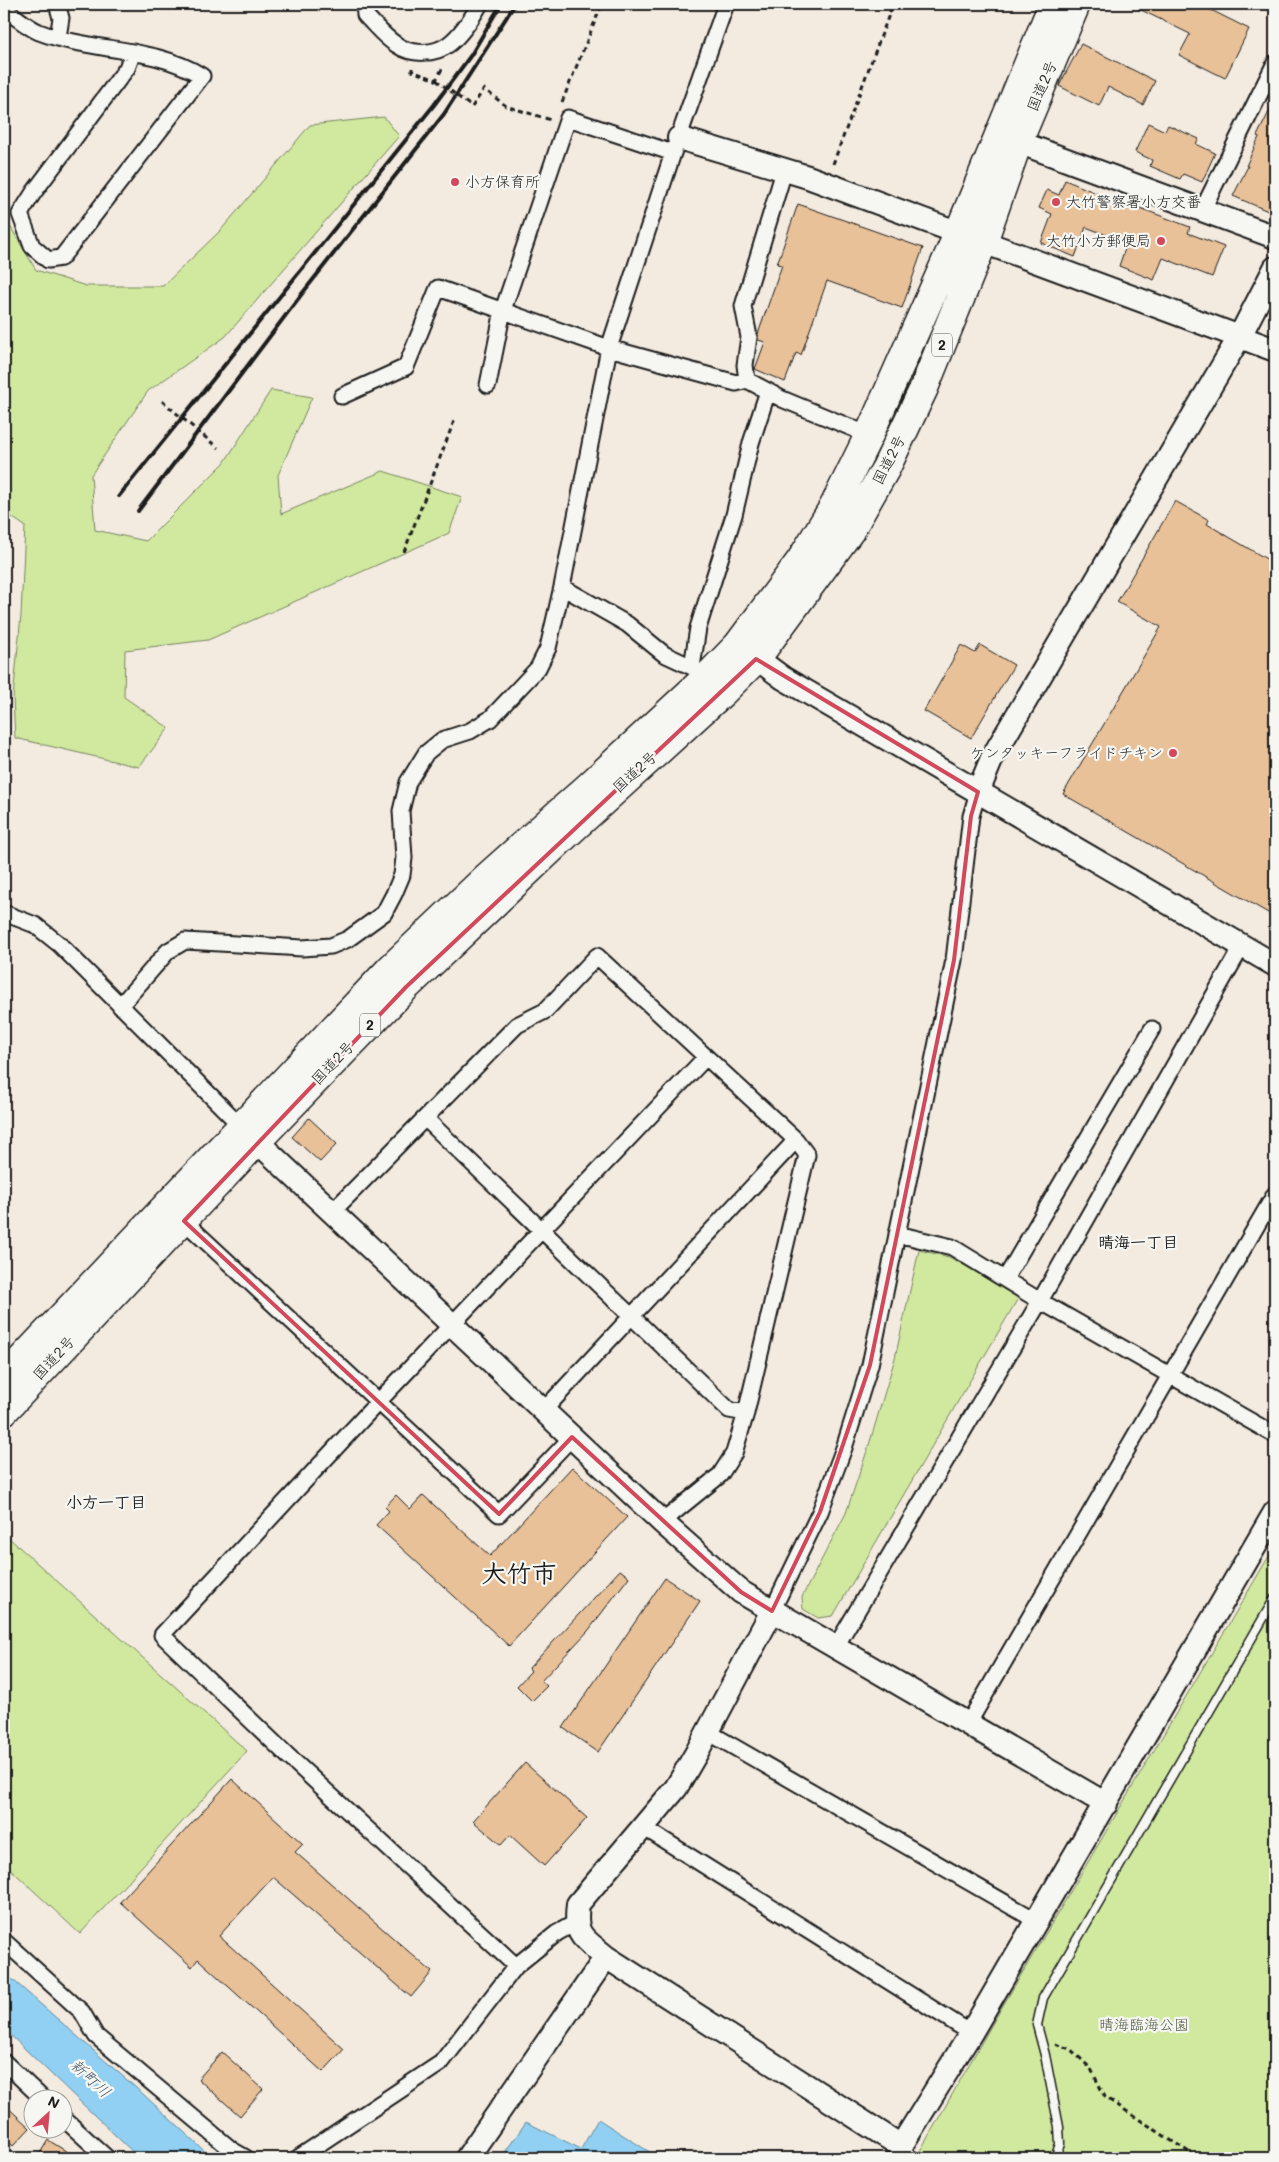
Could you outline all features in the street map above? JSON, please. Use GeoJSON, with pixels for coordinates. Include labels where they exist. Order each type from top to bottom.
{"type":"FeatureCollection","features":[{"type":"Feature","properties":{"kind":"highway","name":"国道2号"},"geometry":{"type":"LineString","coordinates":[[4,1411],[184,1221],[249,1133],[390,969],[488,876],[708,679],[747,652],[850,531],[886,468],[924,388],[971,237],[1053,4]]}},
{"type":"Feature","properties":{"kind":"highway","name":"国道2号"},"geometry":{"type":"LineString","coordinates":[[747,652],[834,506],[971,237],[1018,142],[1076,4]]}},
{"type":"Feature","properties":{"kind":"highway","name":"国道2号"},"geometry":{"type":"LineString","coordinates":[[4,1378],[249,1133]]}},
{"type":"Feature","properties":{"kind":"street"},"geometry":{"type":"LineString","coordinates":[[57,4],[61,18],[58,38]]}},
{"type":"Feature","properties":{"kind":"street"},"geometry":{"type":"LineString","coordinates":[[364,4],[366,15],[397,45],[415,53],[428,52],[448,45],[469,22],[480,4]]}},
{"type":"Feature","properties":{"kind":"street"},"geometry":{"type":"LineString","coordinates":[[120,1006],[168,951],[185,941],[302,948],[331,946],[348,939],[384,913],[402,875],[404,858],[400,811],[408,782],[426,753],[442,740],[470,731],[490,719],[538,668],[548,648],[562,587],[610,348],[676,145],[726,4]]}},
{"type":"Feature","properties":{"kind":"street"},"geometry":{"type":"LineString","coordinates":[[4,9],[38,31],[58,38],[133,52],[186,66],[202,76],[61,258],[48,260],[32,246],[20,214],[34,192],[127,68],[133,52]]}},
{"type":"Feature","properties":{"kind":"street"},"geometry":{"type":"LineString","coordinates":[[1204,209],[1275,63]]}},
{"type":"Feature","properties":{"kind":"street"},"geometry":{"type":"LineString","coordinates":[[488,385],[503,310],[568,118],[826,183],[1275,350]]}},
{"type":"Feature","properties":{"kind":"street"},"geometry":{"type":"LineString","coordinates":[[1018,142],[1204,209],[1275,237]]}},
{"type":"Feature","properties":{"kind":"street"},"geometry":{"type":"LineString","coordinates":[[747,380],[745,365],[749,337],[743,306],[784,171]]}},
{"type":"Feature","properties":{"kind":"street"},"geometry":{"type":"LineString","coordinates":[[1275,268],[1240,336],[992,758],[978,792],[971,816],[954,960],[870,1364],[844,1448],[820,1512],[772,1611],[676,1788],[578,1904],[575,1923],[582,1937],[606,1957],[909,2152],[972,2033],[1275,1512]]}},
{"type":"Feature","properties":{"kind":"street"},"geometry":{"type":"LineString","coordinates":[[342,396],[406,367],[438,288],[610,348],[736,383],[747,380],[782,399],[870,435]]}},
{"type":"Feature","properties":{"kind":"street"},"geometry":{"type":"LineString","coordinates":[[708,679],[698,628],[734,515],[751,443],[768,390]]}},
{"type":"Feature","properties":{"kind":"street"},"geometry":{"type":"LineString","coordinates":[[562,587],[602,608],[627,624],[664,654],[708,679]]}},
{"type":"Feature","properties":{"kind":"street"},"geometry":{"type":"LineString","coordinates":[[747,652],[783,678],[1275,966]]}},
{"type":"Feature","properties":{"kind":"street"},"geometry":{"type":"LineString","coordinates":[[4,913],[35,925],[58,944],[249,1133],[662,1522],[741,1592],[1106,1804]]}},
{"type":"Feature","properties":{"kind":"street"},"geometry":{"type":"LineString","coordinates":[[835,1648],[1040,1301],[1242,946]]}},
{"type":"Feature","properties":{"kind":"street"},"geometry":{"type":"LineString","coordinates":[[333,1212],[517,1025],[545,1011],[597,956],[796,1140],[807,1155],[746,1413],[734,1453],[720,1475],[662,1522]]}},
{"type":"Feature","properties":{"kind":"street"},"geometry":{"type":"LineString","coordinates":[[1005,1279],[1152,1029]]}},
{"type":"Feature","properties":{"kind":"street"},"geometry":{"type":"LineString","coordinates":[[516,1966],[288,1756],[162,1635],[379,1401],[543,1231],[706,1057]]}},
{"type":"Feature","properties":{"kind":"street"},"geometry":{"type":"LineString","coordinates":[[425,1118],[729,1410],[746,1413]]}},
{"type":"Feature","properties":{"kind":"street"},"geometry":{"type":"LineString","coordinates":[[544,1410],[796,1140]]}},
{"type":"Feature","properties":{"kind":"street"},"geometry":{"type":"LineString","coordinates":[[968,1724],[1275,1194]]}},
{"type":"Feature","properties":{"kind":"street"},"geometry":{"type":"LineString","coordinates":[[184,1221],[499,1514],[572,1437]]}},
{"type":"Feature","properties":{"kind":"street"},"geometry":{"type":"LineString","coordinates":[[897,1234],[952,1247],[1040,1301],[1275,1435]]}},
{"type":"Feature","properties":{"kind":"street"},"geometry":{"type":"LineString","coordinates":[[708,1732],[1037,1921]]}},
{"type":"Feature","properties":{"kind":"street"},"geometry":{"type":"LineString","coordinates":[[643,1827],[972,2033]]}},
{"type":"Feature","properties":{"kind":"street"},"geometry":{"type":"LineString","coordinates":[[298,2158],[441,2063],[516,1966],[557,1933],[575,1923]]}},
{"type":"Feature","properties":{"kind":"street"},"geometry":{"type":"LineString","coordinates":[[4,1942],[82,2012],[96,2036],[232,2150],[246,2158]]}},
{"type":"Feature","properties":{"kind":"street"},"geometry":{"type":"LineString","coordinates":[[467,2158],[606,1957]]}},
{"type":"Feature","properties":{"kind":"street"},"geometry":{"type":"LineString","coordinates":[[4,2062],[33,2090]]}},
{"type":"Feature","properties":{"kind":"street"},"geometry":{"type":"LineString","coordinates":[[72,2126],[107,2158]]}},
{"type":"Feature","properties":{"kind":"lane"},"geometry":{"type":"LineString","coordinates":[[1055,2158],[1060,2144],[1059,2128],[1037,2025],[1043,1998],[1275,1598]]}},
{"type":"Feature","properties":{"kind":"path"},"geometry":{"type":"LineString","coordinates":[[568,118],[561,106],[602,4]]}},
{"type":"Feature","properties":{"kind":"path"},"geometry":{"type":"LineString","coordinates":[[826,183],[893,4]]}},
{"type":"Feature","properties":{"kind":"path"},"geometry":{"type":"LineString","coordinates":[[436,80],[472,108],[484,89],[506,106],[542,117]]}},
{"type":"Feature","properties":{"kind":"path"},"geometry":{"type":"LineString","coordinates":[[162,402],[218,448]]}},
{"type":"Feature","properties":{"kind":"path"},"geometry":{"type":"LineString","coordinates":[[404,552],[454,421]]}},
{"type":"Feature","properties":{"kind":"path"},"geometry":{"type":"LineString","coordinates":[[1041,2039],[1070,2049],[1091,2069],[1105,2097],[1198,2158]]}},
{"type":"Feature","properties":{"kind":"highlighted area"},"geometry":{"type":"Polygon","coordinates":[[[756,659],[978,792],[971,816],[954,960],[870,1365],[820,1512],[772,1611],[741,1592],[572,1437],[499,1514],[184,1221],[406,987],[756,659]]]}},
{"type":"Feature","properties":{"kind":"green space"},"geometry":{"type":"Polygon","coordinates":[[[384,117],[399,136],[225,337],[148,391],[91,475],[95,530],[146,541],[224,463],[271,390],[312,397],[278,475],[281,514],[383,471],[462,497],[449,533],[208,640],[125,650],[124,697],[169,728],[139,767],[15,738],[13,698],[21,615],[25,526],[4,512],[4,216],[36,270],[86,286],[163,286],[221,230],[310,125],[384,117]]]}},
{"type":"Feature","properties":{"kind":"green space"},"geometry":{"type":"Polygon","coordinates":[[[919,1250],[949,1257],[1020,1295],[833,1616],[818,1618],[803,1609],[802,1597],[846,1513],[869,1445],[895,1358],[919,1250]]]}},
{"type":"Feature","properties":{"kind":"green space"},"geometry":{"type":"Polygon","coordinates":[[[4,1538],[9,1538],[247,1751],[80,1934],[4,1863],[4,1538]]]}},
{"type":"Feature","properties":{"kind":"green space","name":"晴海臨海公園"},"geometry":{"type":"Polygon","coordinates":[[[1275,1546],[1275,2158],[916,2158],[995,2019],[1275,1546]]]}},
{"type":"Feature","properties":{"kind":"water","name":"新町川"},"geometry":{"type":"Polygon","coordinates":[[[4,1972],[143,2094],[212,2158],[139,2158],[72,2094],[72,2090],[68,2090],[4,2029],[4,1972]]]}},
{"type":"Feature","properties":{"kind":"water"},"geometry":{"type":"Polygon","coordinates":[[[598,2119],[659,2158],[501,2158],[526,2122],[581,2149],[598,2119]]]}},
{"type":"Feature","properties":{"kind":"building"},"geometry":{"type":"Polygon","coordinates":[[[1129,4],[1199,4],[1249,29],[1225,78],[1179,55],[1190,34],[1129,4]]]}},
{"type":"Feature","properties":{"kind":"building"},"geometry":{"type":"Polygon","coordinates":[[[1081,44],[1155,81],[1143,105],[1108,87],[1099,106],[1059,86],[1081,44]]]}},
{"type":"Feature","properties":{"kind":"building"},"geometry":{"type":"Polygon","coordinates":[[[1275,100],[1275,214],[1233,196],[1248,166],[1246,166],[1259,137],[1257,136],[1275,100]]]}},
{"type":"Feature","properties":{"kind":"building"},"geometry":{"type":"Polygon","coordinates":[[[1148,123],[1165,131],[1168,125],[1199,139],[1196,144],[1215,153],[1202,182],[1183,174],[1180,179],[1150,166],[1152,160],[1135,152],[1148,123]]]}},
{"type":"Feature","properties":{"kind":"building"},"geometry":{"type":"Polygon","coordinates":[[[1065,180],[1139,211],[1140,208],[1190,227],[1188,233],[1224,247],[1212,277],[1163,258],[1154,280],[1119,266],[1127,243],[1086,227],[1075,257],[1041,243],[1052,214],[1039,208],[1047,190],[1059,195],[1065,180]]]}},
{"type":"Feature","properties":{"kind":"building"},"geometry":{"type":"Polygon","coordinates":[[[798,204],[923,248],[902,308],[827,281],[801,355],[796,353],[785,382],[755,369],[765,342],[758,340],[758,334],[782,265],[777,264],[798,204]]]}},
{"type":"Feature","properties":{"kind":"building"},"geometry":{"type":"Polygon","coordinates":[[[1175,501],[1209,520],[1207,524],[1275,564],[1275,917],[1063,794],[1161,627],[1117,602],[1175,501]]]}},
{"type":"Feature","properties":{"kind":"building"},"geometry":{"type":"Polygon","coordinates":[[[961,645],[975,653],[980,645],[1014,665],[971,738],[924,711],[961,645]]]}},
{"type":"Feature","properties":{"kind":"building"},"geometry":{"type":"Polygon","coordinates":[[[309,1118],[337,1144],[320,1162],[292,1137],[309,1118]]]}},
{"type":"Feature","properties":{"kind":"building"},"geometry":{"type":"Polygon","coordinates":[[[572,1467],[627,1517],[509,1646],[376,1525],[389,1511],[385,1507],[396,1495],[410,1509],[423,1495],[490,1556],[572,1467]]]}},
{"type":"Feature","properties":{"kind":"building"},"geometry":{"type":"Polygon","coordinates":[[[620,1570],[629,1577],[588,1631],[541,1681],[547,1686],[532,1701],[517,1686],[531,1671],[529,1668],[620,1570]]]}},
{"type":"Feature","properties":{"kind":"building"},"geometry":{"type":"Polygon","coordinates":[[[665,1578],[700,1601],[598,1752],[563,1728],[665,1578]]]}},
{"type":"Feature","properties":{"kind":"building"},"geometry":{"type":"Polygon","coordinates":[[[525,1763],[587,1818],[544,1866],[510,1835],[501,1845],[473,1821],[525,1763]]]}},
{"type":"Feature","properties":{"kind":"building"},"geometry":{"type":"Polygon","coordinates":[[[232,1779],[303,1844],[295,1852],[432,1972],[411,1997],[273,1877],[219,1936],[344,2049],[323,2072],[198,1959],[192,1967],[120,1902],[232,1779]]]}},
{"type":"Feature","properties":{"kind":"building"},"geometry":{"type":"Polygon","coordinates":[[[222,2052],[263,2089],[240,2116],[198,2079],[222,2052]]]}},
{"type":"Feature","properties":{"kind":"building"},"geometry":{"type":"Polygon","coordinates":[[[4,2104],[22,2121],[22,2136],[13,2146],[4,2137],[4,2104]]]}},
{"type":"Feature","properties":{"kind":"building"},"geometry":{"type":"Polygon","coordinates":[[[48,2140],[77,2158],[37,2158],[48,2140]]]}},
{"type":"Feature","properties":{"kind":"railway"},"geometry":{"type":"LineString","coordinates":[[119,496],[434,105],[471,55],[501,4]]}},
{"type":"Feature","properties":{"kind":"railway"},"geometry":{"type":"LineString","coordinates":[[138,511],[301,295],[444,114],[515,4]]}},
{"type":"Feature","properties":{"kind":"place","name":"小方保育所"},"geometry":{"type":"Point","coordinates":[455,182]}},
{"type":"Feature","properties":{"kind":"place","name":"大竹警察署小方交番"},"geometry":{"type":"Point","coordinates":[1056,202]}},
{"type":"Feature","properties":{"kind":"place","name":"大竹小方郵便局"},"geometry":{"type":"Point","coordinates":[1161,241]}},
{"type":"Feature","properties":{"kind":"place","name":"ケンタッキーフライドチキン"},"geometry":{"type":"Point","coordinates":[1173,753]}},
{"type":"Feature","properties":{"kind":"district","name":"晴海一丁目"},"geometry":{"type":"Point","coordinates":[1138,1242]}},
{"type":"Feature","properties":{"kind":"district","name":"小方一丁目"},"geometry":{"type":"Point","coordinates":[106,1502]}},
{"type":"Feature","properties":{"kind":"district","name":"大竹市"},"geometry":{"type":"Point","coordinates":[519,1573]}}]}
